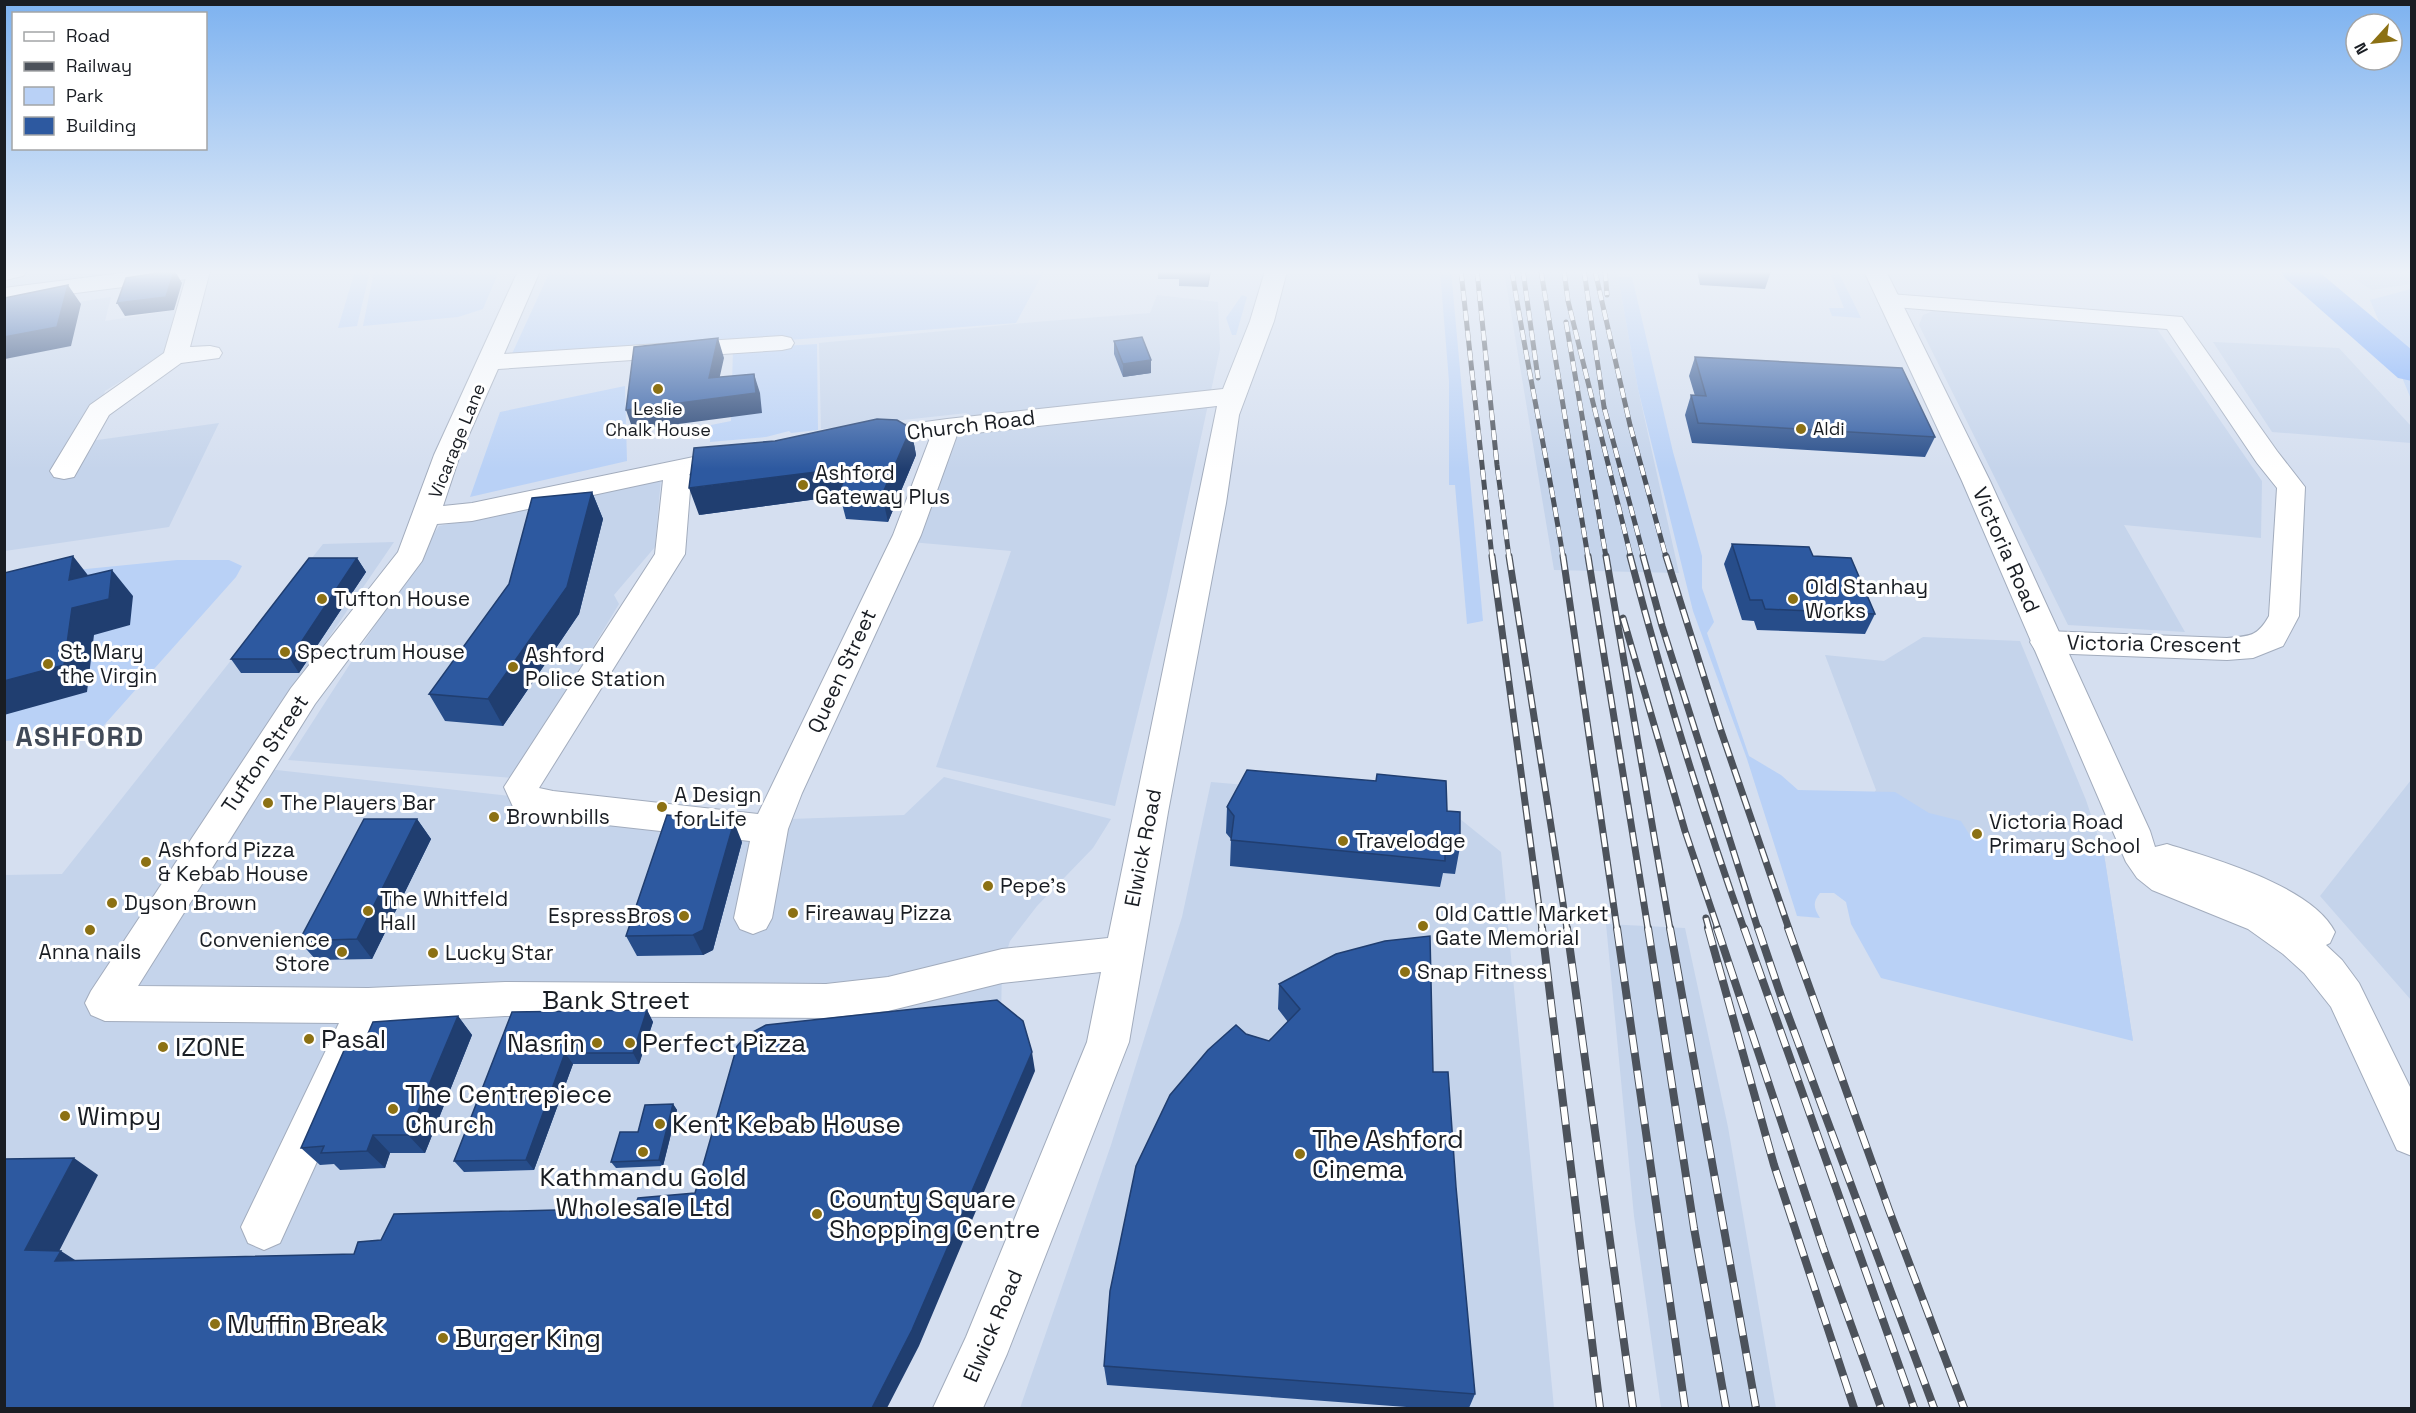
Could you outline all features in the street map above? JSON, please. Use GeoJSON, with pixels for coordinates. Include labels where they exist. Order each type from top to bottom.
{"type":"FeatureCollection","features":[{"type":"Feature","properties":{"kind":"street"},"geometry":{"type":"LineString","coordinates":[[175,356],[180,337]]}},
{"type":"Feature","properties":{"kind":"street","name":"Vicarage Lane"},"geometry":{"type":"LineString","coordinates":[[429,511],[447,455],[499,337]]}},
{"type":"Feature","properties":{"kind":"street","name":"Elwick Road"},"geometry":{"type":"LineString","coordinates":[[958,1408],[983,1354],[1108,1042],[1123,953],[1212,503],[1226,415],[1256,337]]}},
{"type":"Feature","properties":{"kind":"street","name":"Victoria Road"},"geometry":{"type":"LineString","coordinates":[[1907,337],[1976,481],[2132,831],[2134,845],[2141,860],[2156,874],[2259,917],[2312,956],[2344,994],[2412,1136]]}},
{"type":"Feature","properties":{"kind":"street","name":"Victoria Crescent"},"geometry":{"type":"LineString","coordinates":[[2046,642],[2227,649],[2253,646],[2272,638],[2284,616],[2291,487],[2184,337]]}},
{"type":"Feature","properties":{"kind":"street"},"geometry":{"type":"LineString","coordinates":[[490,362],[782,343]]}},
{"type":"Feature","properties":{"kind":"street"},"geometry":{"type":"LineString","coordinates":[[64,471],[99,410],[175,356],[210,353]]}},
{"type":"Feature","properties":{"kind":"street","name":"Church Road"},"geometry":{"type":"LineString","coordinates":[[842,440],[1233,396]]}},
{"type":"Feature","properties":{"kind":"street","name":"Queen Street"},"geometry":{"type":"LineString","coordinates":[[753,918],[770,830],[784,793],[907,535],[947,427]]}},
{"type":"Feature","properties":{"kind":"street"},"geometry":{"type":"LineString","coordinates":[[429,511],[441,516],[472,512],[761,452]]}},
{"type":"Feature","properties":{"kind":"street"},"geometry":{"type":"LineString","coordinates":[[672,469],[676,478],[670,554],[521,787],[526,799],[552,805],[770,830]]}},
{"type":"Feature","properties":{"kind":"street","name":"Tufton Street"},"geometry":{"type":"LineString","coordinates":[[105,1003],[303,696],[412,554],[429,511]]}},
{"type":"Feature","properties":{"kind":"street","name":"Bank Street"},"geometry":{"type":"LineString","coordinates":[[105,1003],[368,1006],[505,999],[826,1001],[888,994],[1002,966],[1123,953]]}},
{"type":"Feature","properties":{"kind":"street"},"geometry":{"type":"LineString","coordinates":[[264,1227],[368,1006]]}},
{"type":"Feature","properties":{"kind":"shaded area"},"geometry":{"type":"Polygon","coordinates":[[[5,337],[169,337],[165,354],[105,391],[99,410],[69,444],[219,423],[169,527],[5,551],[5,337]]]}},
{"type":"Feature","properties":{"kind":"shaded area"},"geometry":{"type":"Polygon","coordinates":[[[881,337],[1219,337],[1220,349],[1167,595],[1115,806],[936,767],[1011,551],[900,541],[967,413],[821,429],[819,343],[881,337]]]}},
{"type":"Feature","properties":{"kind":"shaded area"},"geometry":{"type":"Polygon","coordinates":[[[1515,337],[1629,337],[1679,573],[1554,570],[1515,337]]]}},
{"type":"Feature","properties":{"kind":"shaded area"},"geometry":{"type":"Polygon","coordinates":[[[1925,337],[2163,337],[2262,481],[2261,538],[2124,525],[2185,632],[2068,625],[1925,337]]]}},
{"type":"Feature","properties":{"kind":"shaded area"},"geometry":{"type":"Polygon","coordinates":[[[2213,342],[2339,348],[2411,426],[2411,443],[2272,432],[2213,342]]]}},
{"type":"Feature","properties":{"kind":"shaded area"},"geometry":{"type":"Polygon","coordinates":[[[661,478],[655,547],[614,595],[619,604],[514,778],[288,760],[439,526],[661,478]]]}},
{"type":"Feature","properties":{"kind":"shaded area"},"geometry":{"type":"Polygon","coordinates":[[[394,542],[241,766],[733,821],[904,815],[944,777],[1111,819],[1093,848],[1037,906],[1010,941],[1002,966],[1001,1019],[880,1408],[5,1408],[4,875],[62,874],[323,544],[394,542]]]}},
{"type":"Feature","properties":{"kind":"shaded area","name":"Victoria Road Primary School"},"geometry":{"type":"Polygon","coordinates":[[[1923,637],[2020,641],[2086,800],[2104,854],[2133,1041],[1859,817],[1876,790],[1825,655],[1884,661],[1923,637]]]}},
{"type":"Feature","properties":{"kind":"shaded area"},"geometry":{"type":"Polygon","coordinates":[[[2411,780],[2411,1000],[2320,896],[2411,780]]]}},
{"type":"Feature","properties":{"kind":"shaded area"},"geometry":{"type":"Polygon","coordinates":[[[1211,782],[1439,802],[1501,852],[1554,1408],[1020,1408],[1111,1145],[1182,917],[1211,782]]]}},
{"type":"Feature","properties":{"kind":"shaded area"},"geometry":{"type":"Polygon","coordinates":[[[1606,924],[1685,928],[1728,1127],[1776,1408],[1661,1408],[1634,1216],[1606,924]]]}},
{"type":"Feature","properties":{"kind":"green space"},"geometry":{"type":"Polygon","coordinates":[[[520,337],[829,337],[747,343],[511,356],[520,337]]]}},
{"type":"Feature","properties":{"kind":"green space"},"geometry":{"type":"Polygon","coordinates":[[[1445,337],[1457,337],[1483,621],[1467,624],[1455,485],[1449,485],[1449,381],[1445,337]]]}},
{"type":"Feature","properties":{"kind":"green space"},"geometry":{"type":"Polygon","coordinates":[[[1629,337],[1646,337],[1673,452],[1702,556],[1702,588],[1714,622],[1707,633],[1749,756],[1781,775],[1798,790],[1895,792],[1929,813],[1961,821],[1971,837],[2104,854],[2133,1041],[1881,978],[1851,924],[1846,902],[1834,893],[1820,893],[1817,897],[1815,906],[1820,918],[1797,916],[1747,759],[1693,611],[1638,389],[1629,337]]]}},
{"type":"Feature","properties":{"kind":"green space"},"geometry":{"type":"Polygon","coordinates":[[[2385,337],[2412,337],[2411,399],[2385,337]]]}},
{"type":"Feature","properties":{"kind":"green space"},"geometry":{"type":"Polygon","coordinates":[[[817,344],[818,430],[791,433],[789,431],[766,437],[710,442],[711,425],[731,421],[733,349],[817,344]]]}},
{"type":"Feature","properties":{"kind":"green space"},"geometry":{"type":"Polygon","coordinates":[[[625,386],[627,461],[470,497],[500,412],[625,386]]]}},
{"type":"Feature","properties":{"kind":"green space"},"geometry":{"type":"Polygon","coordinates":[[[177,560],[229,560],[242,566],[236,577],[97,733],[90,736],[5,741],[5,577],[177,560]]]}},
{"type":"Feature","properties":{"kind":"building"},"geometry":{"type":"Polygon","coordinates":[[[1142,337],[1151,360],[1123,364],[1114,341],[1142,337]]]}},
{"type":"Feature","properties":{"kind":"building"},"geometry":{"type":"Polygon","coordinates":[[[718,338],[709,378],[754,374],[756,393],[626,410],[634,347],[718,338]]]}},
{"type":"Feature","properties":{"kind":"building","name":"Aldi"},"geometry":{"type":"Polygon","coordinates":[[[1695,357],[1902,368],[1935,437],[1698,423],[1691,395],[1706,396],[1695,357]]]}},
{"type":"Feature","properties":{"kind":"building"},"geometry":{"type":"Polygon","coordinates":[[[877,419],[897,420],[911,428],[882,495],[839,492],[849,468],[689,488],[694,448],[775,441],[877,419]]]}},
{"type":"Feature","properties":{"kind":"building"},"geometry":{"type":"Polygon","coordinates":[[[592,492],[567,587],[488,699],[429,694],[509,584],[532,498],[592,492]]]}},
{"type":"Feature","properties":{"kind":"building"},"geometry":{"type":"Polygon","coordinates":[[[1732,544],[1809,547],[1813,556],[1851,558],[1875,614],[1765,609],[1762,600],[1750,600],[1732,544]]]}},
{"type":"Feature","properties":{"kind":"building"},"geometry":{"type":"Polygon","coordinates":[[[73,556],[69,580],[112,570],[109,599],[72,608],[64,665],[4,681],[4,573],[73,556]]]}},
{"type":"Feature","properties":{"kind":"building"},"geometry":{"type":"Polygon","coordinates":[[[309,558],[357,558],[290,659],[231,659],[309,558]]]}},
{"type":"Feature","properties":{"kind":"building","name":"Travelodge"},"geometry":{"type":"Polygon","coordinates":[[[1247,770],[1376,781],[1377,774],[1446,781],[1447,811],[1460,812],[1460,847],[1445,846],[1445,861],[1231,840],[1234,816],[1227,807],[1247,770]]]}},
{"type":"Feature","properties":{"kind":"building"},"geometry":{"type":"Polygon","coordinates":[[[667,815],[734,822],[703,930],[693,935],[626,936],[667,815]]]}},
{"type":"Feature","properties":{"kind":"building"},"geometry":{"type":"Polygon","coordinates":[[[364,819],[417,819],[357,939],[299,941],[364,819]]]}},
{"type":"Feature","properties":{"kind":"building","name":"The Ashford Cinema"},"geometry":{"type":"Polygon","coordinates":[[[1430,936],[1433,1072],[1448,1072],[1475,1394],[1104,1366],[1110,1291],[1136,1166],[1170,1095],[1208,1050],[1236,1025],[1246,1034],[1269,1041],[1300,1009],[1279,984],[1336,954],[1385,941],[1430,936]]]}},
{"type":"Feature","properties":{"kind":"building","name":"County Square Shopping Centre"},"geometry":{"type":"Polygon","coordinates":[[[997,1000],[1023,1021],[1032,1052],[912,1330],[872,1408],[4,1408],[4,1159],[74,1158],[25,1250],[61,1251],[55,1261],[354,1254],[358,1242],[381,1240],[394,1214],[634,1208],[638,1198],[695,1193],[737,1046],[747,1035],[766,1025],[997,1000]]]}},
{"type":"Feature","properties":{"kind":"building"},"geometry":{"type":"Polygon","coordinates":[[[647,1010],[633,1053],[565,1053],[526,1160],[454,1161],[512,1012],[647,1010]]]}},
{"type":"Feature","properties":{"kind":"building","name":"The Centrepiece Church"},"geometry":{"type":"Polygon","coordinates":[[[458,1016],[408,1135],[373,1135],[367,1151],[321,1153],[324,1146],[301,1148],[346,1046],[363,1045],[373,1022],[458,1016]]]}},
{"type":"Feature","properties":{"kind":"building"},"geometry":{"type":"Polygon","coordinates":[[[673,1104],[659,1160],[611,1162],[620,1132],[638,1132],[645,1105],[673,1104]]]}},
{"type":"Feature","properties":{"kind":"waterway"},"geometry":{"type":"LineString","coordinates":[[2374,337],[2412,370]]}},
{"type":"Feature","properties":{"kind":"railway"},"geometry":{"type":"LineString","coordinates":[[1468,337],[1492,557]]}},
{"type":"Feature","properties":{"kind":"railway"},"geometry":{"type":"LineString","coordinates":[[1484,337],[1509,557]]}},
{"type":"Feature","properties":{"kind":"railway"},"geometry":{"type":"LineString","coordinates":[[1523,337],[1563,557]]}},
{"type":"Feature","properties":{"kind":"railway"},"geometry":{"type":"LineString","coordinates":[[1532,337],[1538,378]]}},
{"type":"Feature","properties":{"kind":"railway"},"geometry":{"type":"LineString","coordinates":[[1552,337],[1588,557]]}},
{"type":"Feature","properties":{"kind":"railway"},"geometry":{"type":"LineString","coordinates":[[1569,337],[1606,557]]}},
{"type":"Feature","properties":{"kind":"railway"},"geometry":{"type":"LineString","coordinates":[[1577,337],[1631,557]]}},
{"type":"Feature","properties":{"kind":"railway"},"geometry":{"type":"LineString","coordinates":[[1594,337],[1604,407],[1644,557]]}},
{"type":"Feature","properties":{"kind":"railway"},"geometry":{"type":"LineString","coordinates":[[1610,337],[1630,425],[1666,557]]}},
{"type":"Feature","properties":{"kind":"railway"},"geometry":{"type":"LineString","coordinates":[[1492,556],[1542,929]]}},
{"type":"Feature","properties":{"kind":"railway"},"geometry":{"type":"LineString","coordinates":[[1509,556],[1567,929]]}},
{"type":"Feature","properties":{"kind":"railway"},"geometry":{"type":"LineString","coordinates":[[1563,556],[1617,929]]}},
{"type":"Feature","properties":{"kind":"railway"},"geometry":{"type":"LineString","coordinates":[[1588,556],[1648,929]]}},
{"type":"Feature","properties":{"kind":"railway"},"geometry":{"type":"LineString","coordinates":[[1606,556],[1670,929]]}},
{"type":"Feature","properties":{"kind":"railway"},"geometry":{"type":"LineString","coordinates":[[1630,556],[1683,744],[1744,929]]}},
{"type":"Feature","properties":{"kind":"railway"},"geometry":{"type":"LineString","coordinates":[[1643,556],[1662,626],[1758,929]]}},
{"type":"Feature","properties":{"kind":"railway"},"geometry":{"type":"LineString","coordinates":[[1666,556],[1720,728],[1789,929]]}},
{"type":"Feature","properties":{"kind":"railway"},"geometry":{"type":"LineString","coordinates":[[1623,618],[1685,831],[1718,929]]}},
{"type":"Feature","properties":{"kind":"railway"},"geometry":{"type":"LineString","coordinates":[[1706,918],[1709,929]]}},
{"type":"Feature","properties":{"kind":"railway"},"geometry":{"type":"LineString","coordinates":[[1542,928],[1600,1408]]}},
{"type":"Feature","properties":{"kind":"railway"},"geometry":{"type":"LineString","coordinates":[[1567,928],[1633,1408]]}},
{"type":"Feature","properties":{"kind":"railway"},"geometry":{"type":"LineString","coordinates":[[1617,928],[1685,1408]]}},
{"type":"Feature","properties":{"kind":"railway"},"geometry":{"type":"LineString","coordinates":[[1648,928],[1694,1228],[1726,1408]]}},
{"type":"Feature","properties":{"kind":"railway"},"geometry":{"type":"LineString","coordinates":[[1670,928],[1756,1408]]}},
{"type":"Feature","properties":{"kind":"railway"},"geometry":{"type":"LineString","coordinates":[[1708,928],[1774,1165],[1854,1408]]}},
{"type":"Feature","properties":{"kind":"railway"},"geometry":{"type":"LineString","coordinates":[[1717,928],[1823,1247],[1881,1408]]}},
{"type":"Feature","properties":{"kind":"railway"},"geometry":{"type":"LineString","coordinates":[[1744,928],[1914,1408]]}},
{"type":"Feature","properties":{"kind":"railway"},"geometry":{"type":"LineString","coordinates":[[1758,928],[1782,999],[1934,1408]]}},
{"type":"Feature","properties":{"kind":"railway"},"geometry":{"type":"LineString","coordinates":[[1788,928],[1889,1210],[1964,1408]]}},
{"type":"Feature","properties":{"kind":"place","name":"Leslie Chalk House"},"geometry":{"type":"Point","coordinates":[658,389]}},
{"type":"Feature","properties":{"kind":"place","name":"Aldi"},"geometry":{"type":"Point","coordinates":[1801,429]}},
{"type":"Feature","properties":{"kind":"place","name":"Ashford Gateway Plus"},"geometry":{"type":"Point","coordinates":[803,485]}},
{"type":"Feature","properties":{"kind":"place","name":"Tufton House"},"geometry":{"type":"Point","coordinates":[322,599]}},
{"type":"Feature","properties":{"kind":"place","name":"Old Stanhay Works"},"geometry":{"type":"Point","coordinates":[1793,599]}},
{"type":"Feature","properties":{"kind":"place","name":"Spectrum House"},"geometry":{"type":"Point","coordinates":[285,652]}},
{"type":"Feature","properties":{"kind":"place","name":"St. Mary the Virgin"},"geometry":{"type":"Point","coordinates":[48,664]}},
{"type":"Feature","properties":{"kind":"place","name":"Ashford Police Station"},"geometry":{"type":"Point","coordinates":[513,667]}},
{"type":"Feature","properties":{"kind":"place","name":"The Players Bar"},"geometry":{"type":"Point","coordinates":[268,803]}},
{"type":"Feature","properties":{"kind":"place","name":"A Design for Life"},"geometry":{"type":"Point","coordinates":[662,807]}},
{"type":"Feature","properties":{"kind":"place","name":"Brownbills"},"geometry":{"type":"Point","coordinates":[494,817]}},
{"type":"Feature","properties":{"kind":"place","name":"Victoria Road Primary School"},"geometry":{"type":"Point","coordinates":[1977,834]}},
{"type":"Feature","properties":{"kind":"place","name":"Travelodge"},"geometry":{"type":"Point","coordinates":[1343,841]}},
{"type":"Feature","properties":{"kind":"place","name":"Ashford Pizza & Kebab House"},"geometry":{"type":"Point","coordinates":[146,862]}},
{"type":"Feature","properties":{"kind":"place","name":"Pepe's"},"geometry":{"type":"Point","coordinates":[988,886]}},
{"type":"Feature","properties":{"kind":"place","name":"Dyson Brown"},"geometry":{"type":"Point","coordinates":[112,903]}},
{"type":"Feature","properties":{"kind":"place","name":"The Whitfeld Hall"},"geometry":{"type":"Point","coordinates":[368,911]}},
{"type":"Feature","properties":{"kind":"place","name":"Fireaway Pizza"},"geometry":{"type":"Point","coordinates":[793,913]}},
{"type":"Feature","properties":{"kind":"place","name":"EspressBros"},"geometry":{"type":"Point","coordinates":[684,916]}},
{"type":"Feature","properties":{"kind":"place","name":"Old Cattle Market Gate Memorial"},"geometry":{"type":"Point","coordinates":[1423,926]}},
{"type":"Feature","properties":{"kind":"place","name":"Anna nails"},"geometry":{"type":"Point","coordinates":[90,930]}},
{"type":"Feature","properties":{"kind":"place","name":"Convenience Store"},"geometry":{"type":"Point","coordinates":[342,952]}},
{"type":"Feature","properties":{"kind":"place","name":"Lucky Star"},"geometry":{"type":"Point","coordinates":[433,953]}},
{"type":"Feature","properties":{"kind":"place","name":"Snap Fitness"},"geometry":{"type":"Point","coordinates":[1405,972]}},
{"type":"Feature","properties":{"kind":"place","name":"Pasal"},"geometry":{"type":"Point","coordinates":[309,1039]}},
{"type":"Feature","properties":{"kind":"place","name":"Nasrin"},"geometry":{"type":"Point","coordinates":[597,1043]}},
{"type":"Feature","properties":{"kind":"place","name":"Perfect Pizza"},"geometry":{"type":"Point","coordinates":[630,1043]}},
{"type":"Feature","properties":{"kind":"place","name":"IZONE"},"geometry":{"type":"Point","coordinates":[163,1047]}},
{"type":"Feature","properties":{"kind":"place","name":"The Centrepiece Church"},"geometry":{"type":"Point","coordinates":[393,1109]}},
{"type":"Feature","properties":{"kind":"place","name":"Wimpy"},"geometry":{"type":"Point","coordinates":[65,1116]}},
{"type":"Feature","properties":{"kind":"place","name":"Kent Kebab House"},"geometry":{"type":"Point","coordinates":[660,1124]}},
{"type":"Feature","properties":{"kind":"place","name":"Kathmandu Gold Wholesale Ltd"},"geometry":{"type":"Point","coordinates":[643,1152]}},
{"type":"Feature","properties":{"kind":"place","name":"The Ashford Cinema"},"geometry":{"type":"Point","coordinates":[1300,1154]}},
{"type":"Feature","properties":{"kind":"place","name":"County Square Shopping Centre"},"geometry":{"type":"Point","coordinates":[817,1214]}},
{"type":"Feature","properties":{"kind":"place","name":"Muffin Break"},"geometry":{"type":"Point","coordinates":[215,1324]}},
{"type":"Feature","properties":{"kind":"place","name":"Burger King"},"geometry":{"type":"Point","coordinates":[443,1338]}},
{"type":"Feature","properties":{"kind":"district","name":"ASHFORD"},"geometry":{"type":"Point","coordinates":[80,737]}}]}
